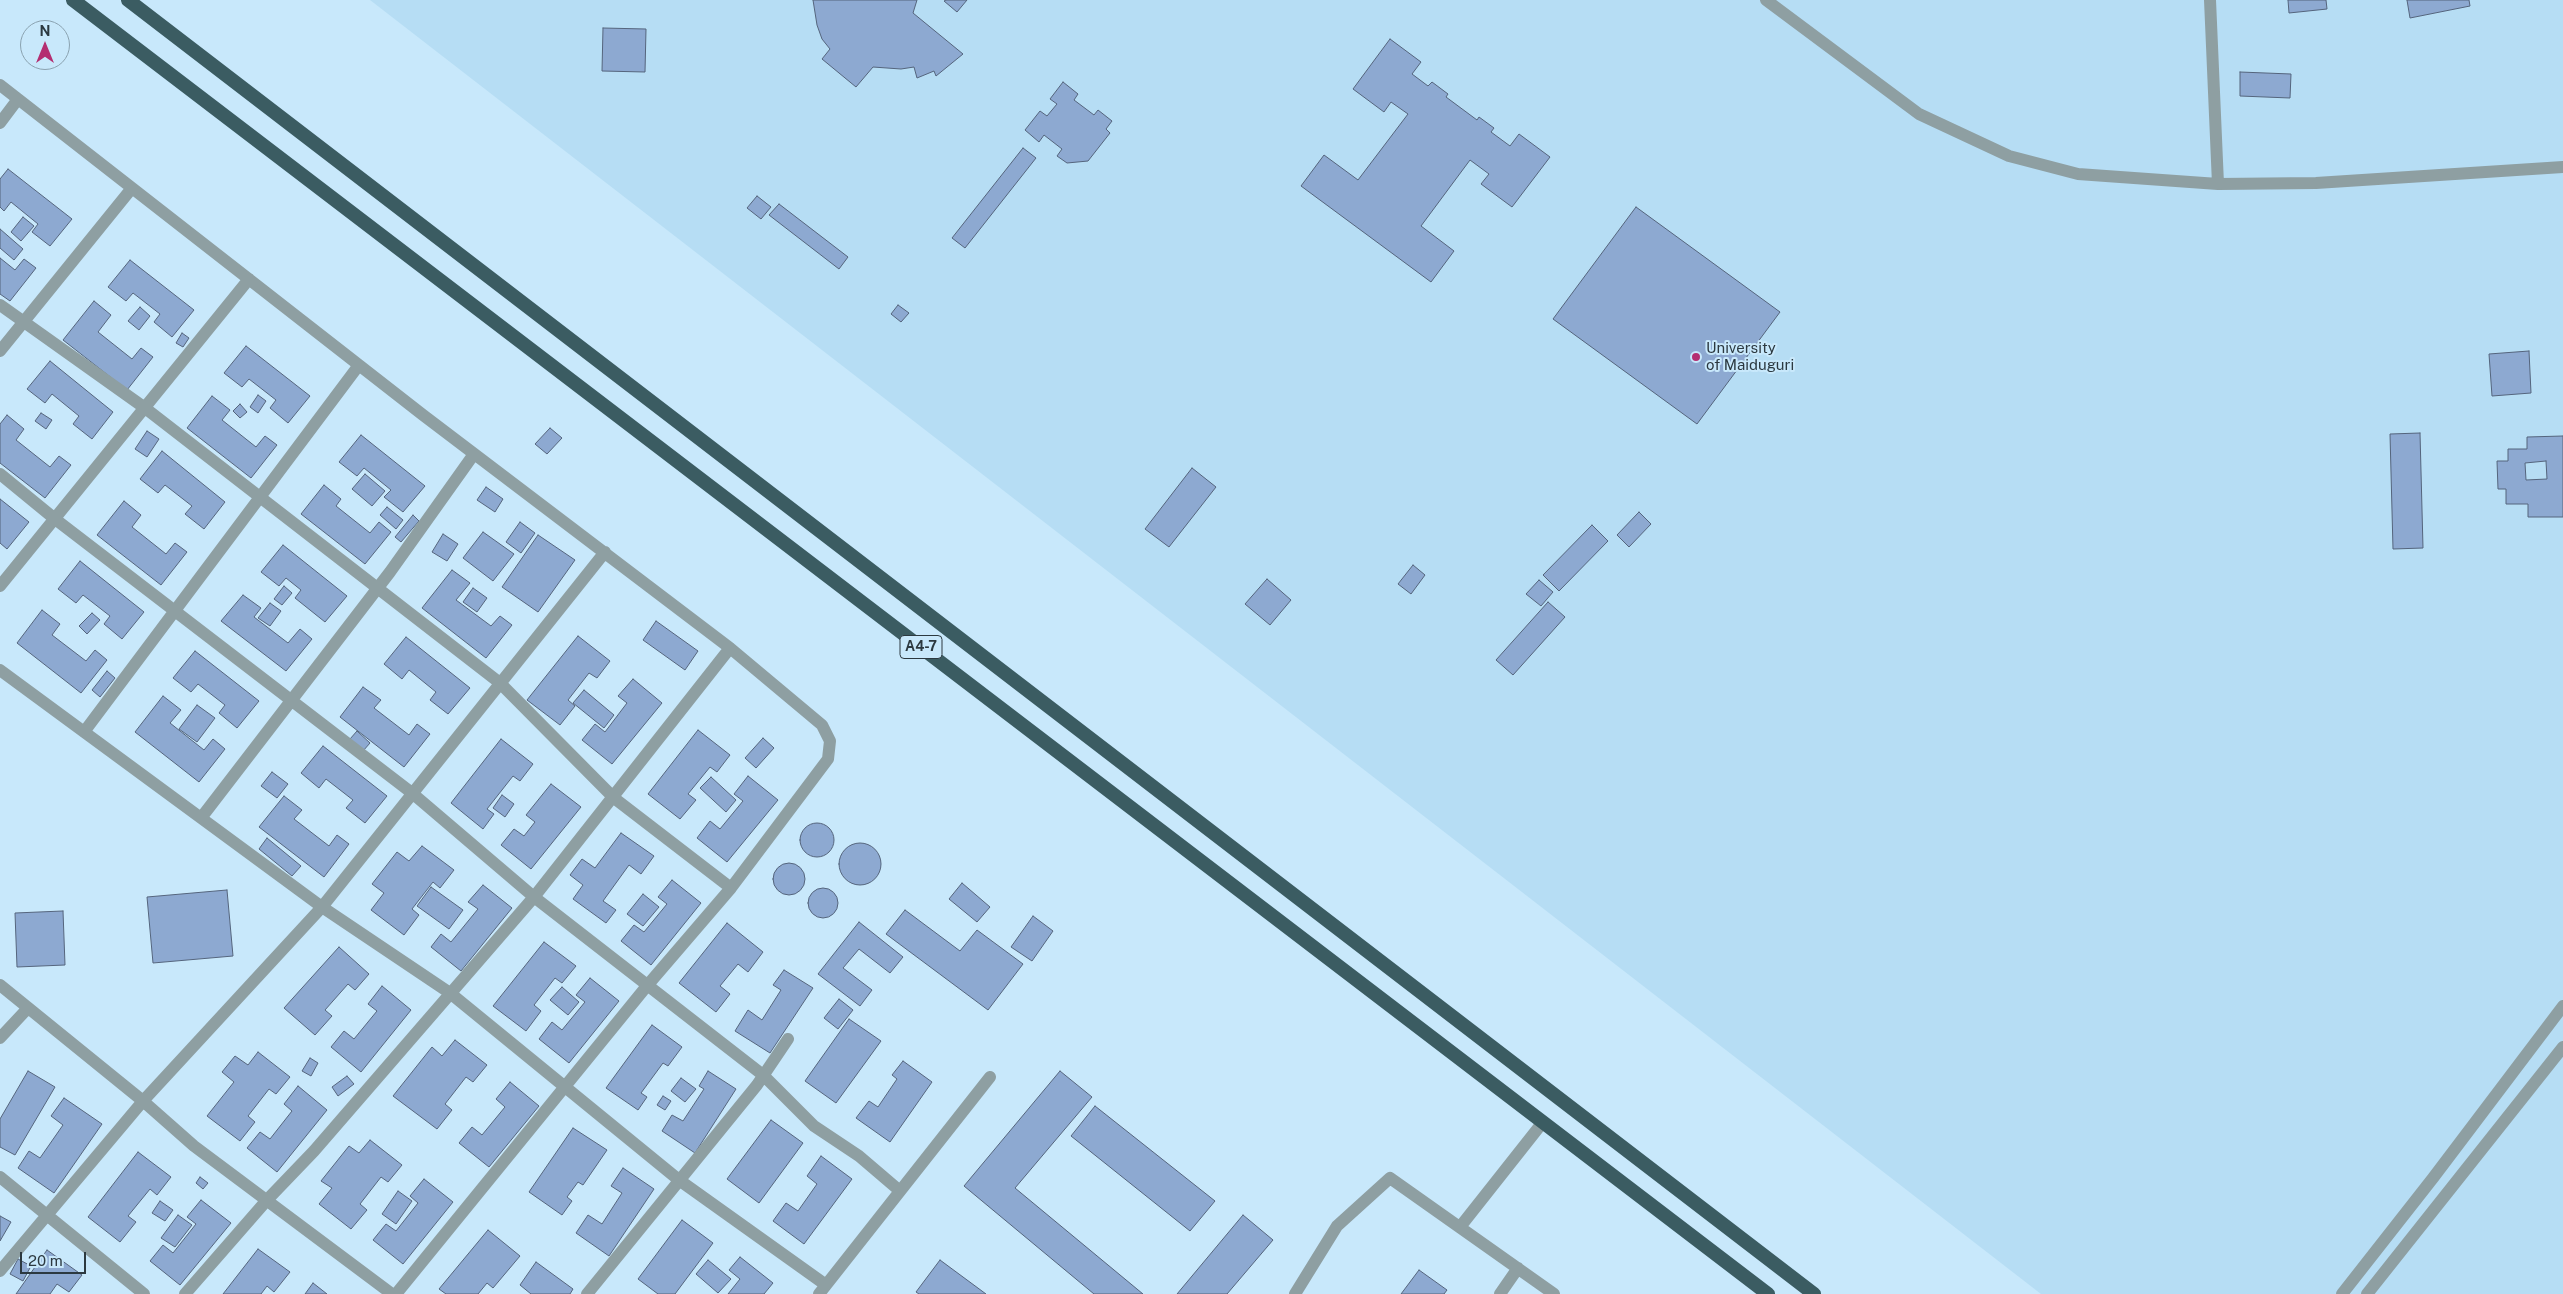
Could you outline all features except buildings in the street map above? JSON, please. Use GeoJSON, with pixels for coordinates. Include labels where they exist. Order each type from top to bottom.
{"type":"FeatureCollection","features":[{"type":"Feature","properties":{"kind":"highway","name":"A4-7"},"geometry":{"type":"LineString","coordinates":[[73,0],[1768,1294]]}},
{"type":"Feature","properties":{"kind":"highway","name":"A4-7"},"geometry":{"type":"LineString","coordinates":[[128,0],[1814,1294]]}},
{"type":"Feature","properties":{"kind":"street"},"geometry":{"type":"LineString","coordinates":[[1766,0],[1920,114],[2009,156],[2078,174],[2218,184],[2316,183],[2542,170],[2563,167]]}},
{"type":"Feature","properties":{"kind":"street"},"geometry":{"type":"LineString","coordinates":[[2210,0],[2218,184]]}},
{"type":"Feature","properties":{"kind":"street"},"geometry":{"type":"LineString","coordinates":[[0,85],[359,366],[730,648],[822,725],[830,741],[828,759],[731,888],[646,987],[567,1087],[394,1294],[194,1146],[143,1101],[0,985]]}},
{"type":"Feature","properties":{"kind":"street"},"geometry":{"type":"LineString","coordinates":[[0,123],[18,99]]}},
{"type":"Feature","properties":{"kind":"street"},"geometry":{"type":"LineString","coordinates":[[2542,170],[2563,176]]}},
{"type":"Feature","properties":{"kind":"street"},"geometry":{"type":"LineString","coordinates":[[0,351],[132,188]]}},
{"type":"Feature","properties":{"kind":"street"},"geometry":{"type":"LineString","coordinates":[[0,586],[249,279]]}},
{"type":"Feature","properties":{"kind":"street"},"geometry":{"type":"LineString","coordinates":[[0,305],[145,408],[260,498],[379,587],[500,683],[614,798],[731,888]]}},
{"type":"Feature","properties":{"kind":"street"},"geometry":{"type":"LineString","coordinates":[[84,732],[359,366]]}},
{"type":"Feature","properties":{"kind":"street"},"geometry":{"type":"LineString","coordinates":[[201,818],[379,587],[474,454]]}},
{"type":"Feature","properties":{"kind":"street"},"geometry":{"type":"LineString","coordinates":[[0,474],[55,519],[292,699],[412,793],[534,898],[646,987],[763,1075],[814,1126],[859,1156],[900,1191]]}},
{"type":"Feature","properties":{"kind":"street"},"geometry":{"type":"LineString","coordinates":[[0,1271],[143,1101],[322,907],[605,552]]}},
{"type":"Feature","properties":{"kind":"street"},"geometry":{"type":"LineString","coordinates":[[185,1294],[267,1200],[314,1151],[534,898],[730,648]]}},
{"type":"Feature","properties":{"kind":"street"},"geometry":{"type":"LineString","coordinates":[[0,670],[322,907],[450,993],[679,1180],[822,1290],[990,1077]]}},
{"type":"Feature","properties":{"kind":"street"},"geometry":{"type":"LineString","coordinates":[[2342,1294],[2434,1178],[2563,1006]]}},
{"type":"Feature","properties":{"kind":"street"},"geometry":{"type":"LineString","coordinates":[[0,1038],[28,1008]]}},
{"type":"Feature","properties":{"kind":"street"},"geometry":{"type":"LineString","coordinates":[[587,1294],[763,1075],[788,1039]]}},
{"type":"Feature","properties":{"kind":"street"},"geometry":{"type":"LineString","coordinates":[[2367,1294],[2562,1048]]}},
{"type":"Feature","properties":{"kind":"street"},"geometry":{"type":"LineString","coordinates":[[1460,1227],[1544,1122]]}},
{"type":"Feature","properties":{"kind":"street"},"geometry":{"type":"LineString","coordinates":[[0,1177],[144,1294]]}},
{"type":"Feature","properties":{"kind":"street"},"geometry":{"type":"LineString","coordinates":[[1294,1294],[1337,1226],[1390,1178],[1554,1294]]}},
{"type":"Feature","properties":{"kind":"street"},"geometry":{"type":"LineString","coordinates":[[1500,1294],[1518,1268]]}},
{"type":"Feature","properties":{"kind":"shaded area","name":"University of Maiduguri"},"geometry":{"type":"Polygon","coordinates":[[[370,0],[2563,0],[2563,1294],[2041,1294],[370,0]]]}},
{"type":"Feature","properties":{"kind":"place","name":"University of Maiduguri"},"geometry":{"type":"Point","coordinates":[1696,357]}}]}
